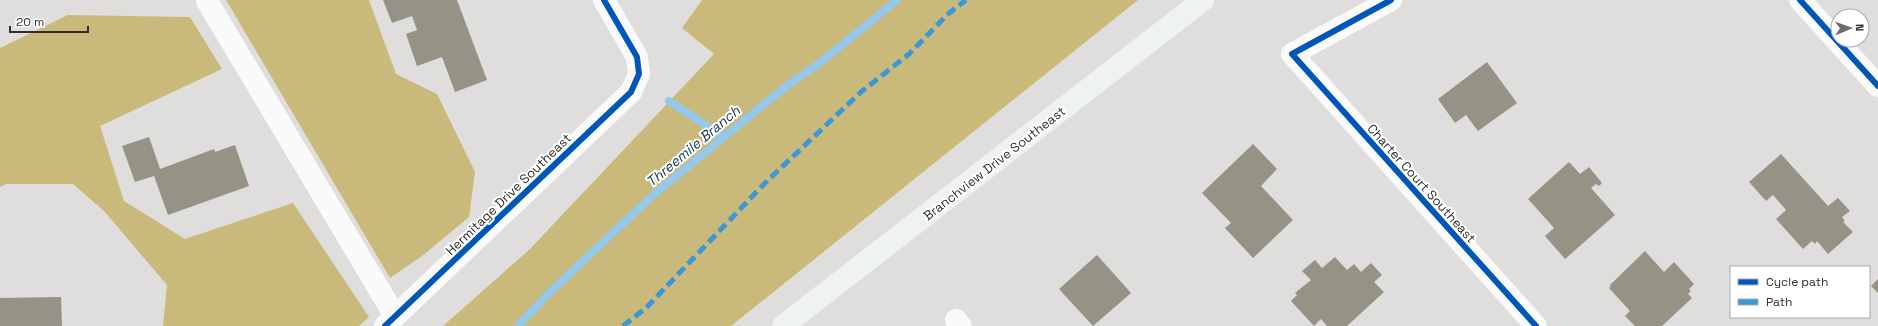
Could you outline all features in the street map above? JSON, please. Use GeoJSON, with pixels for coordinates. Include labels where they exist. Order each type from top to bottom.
{"type":"FeatureCollection","features":[{"type":"Feature","properties":{"kind":"main road","name":"Branchview Drive Southeast"},"geometry":{"type":"LineString","coordinates":[[783,326],[1203,0]]}},
{"type":"Feature","properties":{"kind":"street","name":"Hermitage Drive Southeast"},"geometry":{"type":"LineString","coordinates":[[390,321],[631,92],[639,74],[637,57],[604,0]]}},
{"type":"Feature","properties":{"kind":"street","name":"Charter Court Southeast"},"geometry":{"type":"LineString","coordinates":[[1391,0],[1292,54],[1536,326]]}},
{"type":"Feature","properties":{"kind":"street"},"geometry":{"type":"LineString","coordinates":[[1800,0],[1878,86]]}},
{"type":"Feature","properties":{"kind":"street"},"geometry":{"type":"LineString","coordinates":[[207,1],[390,321]]}},
{"type":"Feature","properties":{"kind":"shaded area"},"geometry":{"type":"Polygon","coordinates":[[[226,0],[369,0],[396,74],[437,94],[475,172],[469,217],[422,256],[390,278],[226,0]]]}},
{"type":"Feature","properties":{"kind":"shaded area"},"geometry":{"type":"Polygon","coordinates":[[[702,0],[1138,0],[731,326],[443,326],[530,249],[714,54],[682,28],[702,0]]]}},
{"type":"Feature","properties":{"kind":"shaded area"},"geometry":{"type":"Polygon","coordinates":[[[68,15],[190,17],[222,69],[100,126],[124,201],[185,239],[293,203],[369,317],[359,326],[163,326],[167,285],[104,211],[73,184],[6,184],[0,187],[0,48],[68,15]]]}},
{"type":"Feature","properties":{"kind":"building"},"geometry":{"type":"Polygon","coordinates":[[[383,0],[457,0],[487,80],[455,92],[442,57],[417,66],[406,34],[417,30],[412,16],[392,23],[383,0]]]}},
{"type":"Feature","properties":{"kind":"building"},"geometry":{"type":"Polygon","coordinates":[[[1487,62],[1517,103],[1478,131],[1466,115],[1455,123],[1438,99],[1487,62]]]}},
{"type":"Feature","properties":{"kind":"building"},"geometry":{"type":"Polygon","coordinates":[[[149,137],[160,169],[214,149],[215,152],[235,145],[249,186],[168,215],[154,176],[135,182],[122,146],[149,137]]]}},
{"type":"Feature","properties":{"kind":"building"},"geometry":{"type":"Polygon","coordinates":[[[1253,144],[1277,169],[1261,186],[1293,220],[1253,258],[1225,228],[1231,223],[1202,193],[1253,144]]]}},
{"type":"Feature","properties":{"kind":"building"},"geometry":{"type":"Polygon","coordinates":[[[1781,154],[1828,206],[1838,198],[1850,211],[1842,217],[1845,221],[1843,222],[1853,232],[1828,254],[1817,241],[1815,244],[1812,241],[1803,249],[1776,219],[1786,210],[1773,195],[1766,201],[1749,182],[1781,154]]]}},
{"type":"Feature","properties":{"kind":"building"},"geometry":{"type":"Polygon","coordinates":[[[1569,162],[1580,174],[1589,167],[1602,183],[1599,186],[1596,184],[1591,188],[1615,215],[1565,259],[1545,236],[1554,228],[1528,199],[1569,162]]]}},
{"type":"Feature","properties":{"kind":"building"},"geometry":{"type":"Polygon","coordinates":[[[1645,251],[1664,272],[1674,262],[1694,284],[1689,289],[1691,291],[1688,294],[1692,298],[1662,326],[1635,326],[1625,316],[1630,311],[1609,288],[1611,286],[1610,285],[1645,251]]]}},
{"type":"Feature","properties":{"kind":"building"},"geometry":{"type":"Polygon","coordinates":[[[1097,255],[1131,293],[1093,326],[1059,289],[1097,255]]]}},
{"type":"Feature","properties":{"kind":"building"},"geometry":{"type":"Polygon","coordinates":[[[1335,257],[1347,270],[1354,264],[1361,272],[1371,263],[1382,275],[1374,282],[1384,292],[1347,326],[1327,326],[1321,319],[1314,326],[1291,301],[1297,295],[1295,293],[1311,280],[1302,271],[1315,260],[1322,268],[1335,257]]]}},
{"type":"Feature","properties":{"kind":"building"},"geometry":{"type":"Polygon","coordinates":[[[1878,279],[1878,293],[1871,286],[1878,279]]]}},
{"type":"Feature","properties":{"kind":"building"},"geometry":{"type":"Polygon","coordinates":[[[61,297],[62,326],[0,326],[0,298],[61,297]]]}},
{"type":"Feature","properties":{"kind":"waterway","name":"Threemile Branch"},"geometry":{"type":"LineString","coordinates":[[518,326],[547,295],[652,196],[784,88],[821,62],[897,0]]}},
{"type":"Feature","properties":{"kind":"waterway"},"geometry":{"type":"LineString","coordinates":[[669,101],[724,137]]}},
{"type":"Feature","properties":{"kind":"marked path"},"geometry":{"type":"LineString","coordinates":[[623,326],[647,307],[765,183],[861,92],[909,54],[948,14],[966,0]]}},
{"type":"Feature","properties":{"kind":"cycle path"},"geometry":{"type":"LineString","coordinates":[[385,326],[631,92],[639,74],[637,57],[604,0]]}},
{"type":"Feature","properties":{"kind":"cycle path"},"geometry":{"type":"LineString","coordinates":[[1391,0],[1292,54],[1536,326]]}},
{"type":"Feature","properties":{"kind":"cycle path"},"geometry":{"type":"LineString","coordinates":[[1800,0],[1878,86]]}}]}
